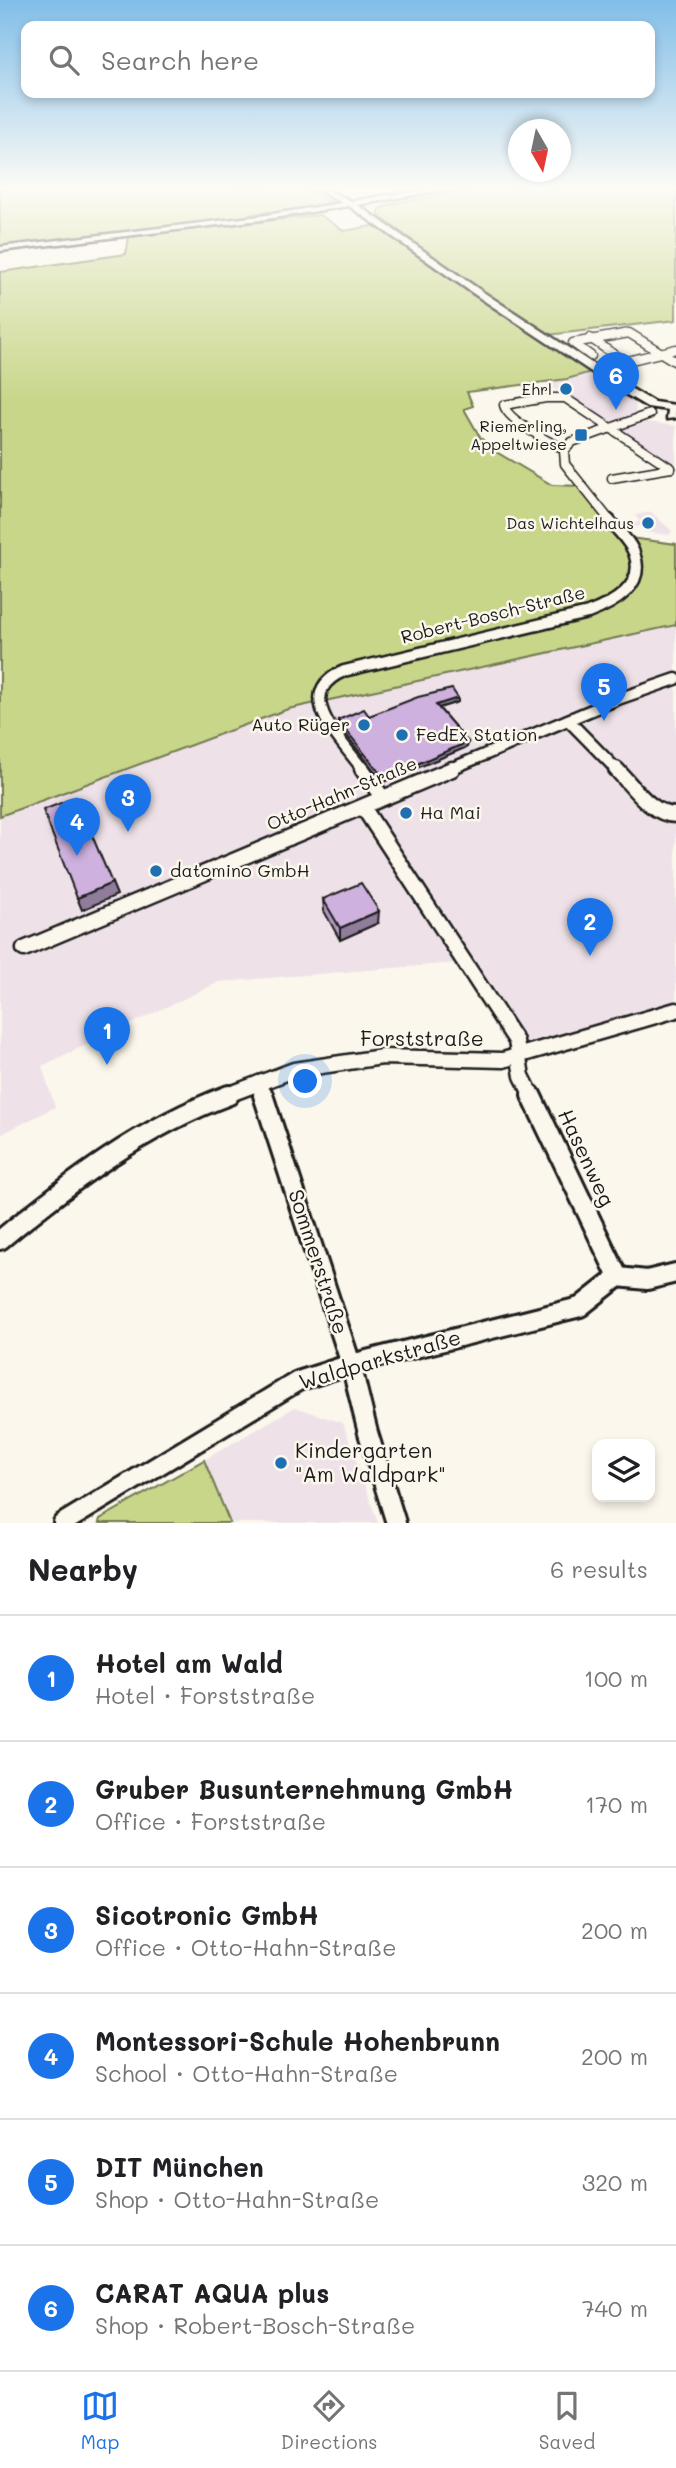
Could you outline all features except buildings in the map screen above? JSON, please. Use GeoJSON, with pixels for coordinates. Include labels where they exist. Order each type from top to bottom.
{"type":"FeatureCollection","features":[{"type":"Feature","properties":{"kind":"main road"},"geometry":{"type":"LineString","coordinates":[[431,258],[651,410],[674,418]]}},
{"type":"Feature","properties":{"kind":"street"},"geometry":{"type":"LineString","coordinates":[[591,356],[573,342],[629,333],[676,362]]}},
{"type":"Feature","properties":{"kind":"street"},"geometry":{"type":"LineString","coordinates":[[590,338],[625,362]]}},
{"type":"Feature","properties":{"kind":"street"},"geometry":{"type":"LineString","coordinates":[[595,369],[676,349]]}},
{"type":"Feature","properties":{"kind":"street"},"geometry":{"type":"LineString","coordinates":[[612,478],[671,468],[611,428],[565,398],[546,398],[504,405],[507,413],[548,442],[564,449],[572,442],[611,428],[651,410]]}},
{"type":"Feature","properties":{"kind":"street","name":"Robert-Bosch-Straße"},"geometry":{"type":"LineString","coordinates":[[382,797],[319,707],[318,693],[326,680],[344,671],[588,613],[611,604],[632,586],[637,565],[631,546],[565,464],[564,449]]}},
{"type":"Feature","properties":{"kind":"street","name":"Otto-Hahn-Straße"},"geometry":{"type":"LineString","coordinates":[[24,949],[568,719],[676,679]]}},
{"type":"Feature","properties":{"kind":"street"},"geometry":{"type":"LineString","coordinates":[[568,719],[654,808],[667,816],[676,815]]}},
{"type":"Feature","properties":{"kind":"street"},"geometry":{"type":"LineString","coordinates":[[363,807],[516,1041],[517,1057]]}},
{"type":"Feature","properties":{"kind":"street","name":"Forststraße"},"geometry":{"type":"LineString","coordinates":[[0,1240],[53,1196],[110,1156],[188,1112],[294,1070],[355,1060],[420,1056],[503,1060],[676,1010]]}},
{"type":"Feature","properties":{"kind":"street","name":"Hasenweg"},"geometry":{"type":"LineString","coordinates":[[517,1057],[522,1076],[618,1276]]}},
{"type":"Feature","properties":{"kind":"street","name":"Sommerstraße"},"geometry":{"type":"LineString","coordinates":[[259,1083],[351,1364],[371,1444],[396,1523]]}},
{"type":"Feature","properties":{"kind":"street"},"geometry":{"type":"LineString","coordinates":[[618,1276],[648,1280],[676,1273]]}},
{"type":"Feature","properties":{"kind":"street","name":"Waldparkstraße"},"geometry":{"type":"LineString","coordinates":[[67,1522],[298,1381],[351,1364],[580,1307],[592,1302],[605,1286],[618,1276]]}},
{"type":"Feature","properties":{"kind":"shaded area"},"geometry":{"type":"Polygon","coordinates":[[[591,372],[636,401],[635,414],[647,422],[676,426],[676,468],[544,382],[591,372]]]}},
{"type":"Feature","properties":{"kind":"shaded area","name":"Das Wichtelhaus"},"geometry":{"type":"Polygon","coordinates":[[[651,512],[672,531],[669,535],[645,532],[640,526],[631,527],[628,524],[640,522],[635,515],[651,512]]]}},
{"type":"Feature","properties":{"kind":"shaded area"},"geometry":{"type":"Polygon","coordinates":[[[676,625],[676,1004],[532,1043],[510,1042],[456,963],[219,982],[42,1066],[55,1107],[0,1135],[0,816],[288,709],[676,625]]]}},
{"type":"Feature","properties":{"kind":"shaded area","name":"Kindergarten \"Am Waldpark\""},"geometry":{"type":"Polygon","coordinates":[[[295,1407],[343,1423],[378,1523],[230,1523],[204,1460],[295,1407]]]}},
{"type":"Feature","properties":{"kind":"green space"},"geometry":{"type":"Polygon","coordinates":[[[97,258],[676,258],[676,320],[539,336],[591,372],[567,379],[467,392],[473,406],[464,409],[480,437],[493,450],[552,485],[581,486],[622,537],[676,544],[676,625],[288,709],[0,816],[0,272],[97,258]]]}},
{"type":"Feature","properties":{"kind":"green space"},"geometry":{"type":"Polygon","coordinates":[[[204,1460],[230,1523],[99,1523],[100,1519],[204,1460]]]}},
{"type":"Feature","properties":{"kind":"place","name":"Ehrl"},"geometry":{"type":"Point","coordinates":[566,389]}},
{"type":"Feature","properties":{"kind":"place","name":"CARAT AQUA plus"},"geometry":{"type":"Point","coordinates":[616,410]}},
{"type":"Feature","properties":{"kind":"place","name":"Riemerling, Appeltwiese"},"geometry":{"type":"Point","coordinates":[581,435]}},
{"type":"Feature","properties":{"kind":"place","name":"Das Wichtelhaus"},"geometry":{"type":"Point","coordinates":[648,523]}},
{"type":"Feature","properties":{"kind":"place","name":"DIT München"},"geometry":{"type":"Point","coordinates":[604,721]}},
{"type":"Feature","properties":{"kind":"place","name":"Auto Rüger"},"geometry":{"type":"Point","coordinates":[364,725]}},
{"type":"Feature","properties":{"kind":"place","name":"FedEx Station"},"geometry":{"type":"Point","coordinates":[402,735]}},
{"type":"Feature","properties":{"kind":"place","name":"Ha Mai"},"geometry":{"type":"Point","coordinates":[406,813]}},
{"type":"Feature","properties":{"kind":"place","name":"Sicotronic GmbH"},"geometry":{"type":"Point","coordinates":[128,832]}},
{"type":"Feature","properties":{"kind":"place","name":"Montessori-Schule Hohenbrunn"},"geometry":{"type":"Point","coordinates":[77,856]}},
{"type":"Feature","properties":{"kind":"place","name":"datomino GmbH"},"geometry":{"type":"Point","coordinates":[156,871]}},
{"type":"Feature","properties":{"kind":"place","name":"Gruber Busunternehmung GmbH"},"geometry":{"type":"Point","coordinates":[590,956]}},
{"type":"Feature","properties":{"kind":"place","name":"Hotel am Wald"},"geometry":{"type":"Point","coordinates":[107,1065]}},
{"type":"Feature","properties":{"kind":"place","name":"Kindergarten \"Am Waldpark\""},"geometry":{"type":"Point","coordinates":[281,1463]}}]}
